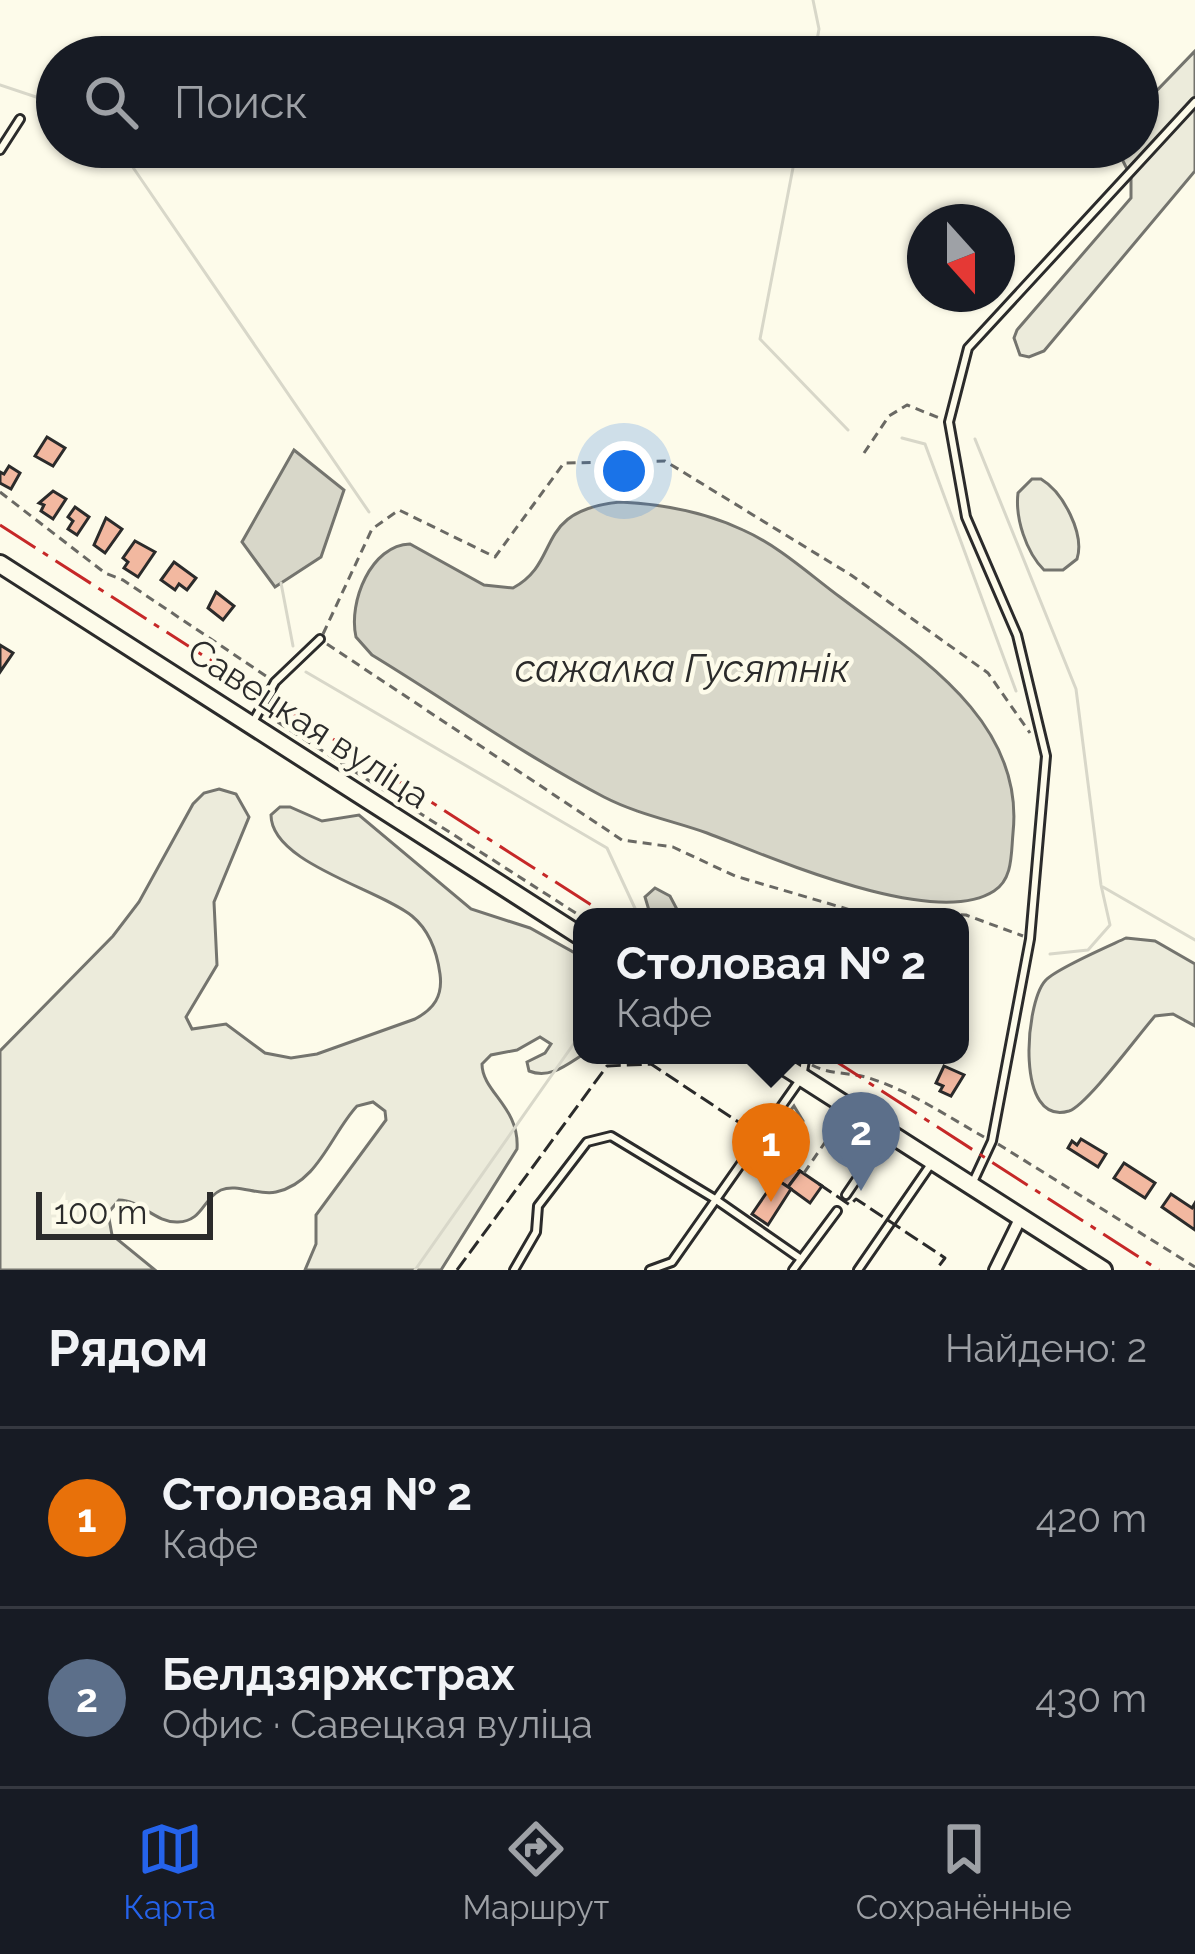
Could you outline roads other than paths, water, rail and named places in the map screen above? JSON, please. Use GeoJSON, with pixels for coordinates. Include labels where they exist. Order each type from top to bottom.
{"type":"FeatureCollection","features":[{"type":"Feature","properties":{"kind":"main road","name":"Савецкая вуліца"},"geometry":{"type":"LineString","coordinates":[[0,564],[256,718],[573,931]]}},
{"type":"Feature","properties":{"kind":"main road"},"geometry":{"type":"LineString","coordinates":[[804,1064],[888,1133],[1103,1270]]}},
{"type":"Feature","properties":{"kind":"street"},"geometry":{"type":"LineString","coordinates":[[995,1270],[1021,1217]]}},
{"type":"Feature","properties":{"kind":"lane"},"geometry":{"type":"LineString","coordinates":[[1159,141],[1195,102]]}},
{"type":"Feature","properties":{"kind":"lane"},"geometry":{"type":"LineString","coordinates":[[0,150],[20,119]]}},
{"type":"Feature","properties":{"kind":"lane"},"geometry":{"type":"LineString","coordinates":[[971,1185],[992,1141],[1030,939],[1046,756],[1017,635],[967,517],[949,422],[968,348],[1134,168]]}},
{"type":"Feature","properties":{"kind":"lane"},"geometry":{"type":"LineString","coordinates":[[256,718],[274,682],[320,639]]}},
{"type":"Feature","properties":{"kind":"lane"},"geometry":{"type":"LineString","coordinates":[[650,1270],[672,1262],[804,1064]]}},
{"type":"Feature","properties":{"kind":"lane"},"geometry":{"type":"LineString","coordinates":[[846,1195],[888,1133]]}},
{"type":"Feature","properties":{"kind":"lane"},"geometry":{"type":"LineString","coordinates":[[515,1269],[536,1232],[538,1206],[587,1142],[611,1136],[715,1199],[801,1259]]}},
{"type":"Feature","properties":{"kind":"lane"},"geometry":{"type":"LineString","coordinates":[[858,1270],[933,1161]]}},
{"type":"Feature","properties":{"kind":"lane"},"geometry":{"type":"LineString","coordinates":[[793,1270],[837,1211]]}},
{"type":"Feature","properties":{"kind":"water"},"geometry":{"type":"Polygon","coordinates":[[[294,450],[344,490],[321,557],[275,587],[242,542],[294,450]]]}},
{"type":"Feature","properties":{"kind":"water","name":"сажалка Гусятнік"},"geometry":{"type":"Polygon","coordinates":[[[620,502],[699,514],[756,537],[902,643],[960,695],[1002,757],[1012,793],[1011,857],[1000,886],[967,901],[893,896],[809,872],[629,808],[516,746],[372,655],[356,637],[356,608],[365,578],[396,547],[410,544],[484,585],[513,588],[528,577],[573,515],[620,502]]]}},
{"type":"Feature","properties":{"kind":"water"},"geometry":{"type":"Polygon","coordinates":[[[655,888],[670,896],[676,908],[648,908],[645,897],[655,888]]]}},
{"type":"Feature","properties":{"kind":"waterway"},"geometry":{"type":"LineString","coordinates":[[813,0],[818,36]]}},
{"type":"Feature","properties":{"kind":"waterway"},"geometry":{"type":"LineString","coordinates":[[0,85],[36,97]]}},
{"type":"Feature","properties":{"kind":"waterway"},"geometry":{"type":"LineString","coordinates":[[133,168],[369,512]]}},
{"type":"Feature","properties":{"kind":"waterway"},"geometry":{"type":"LineString","coordinates":[[793,168],[760,339],[848,430]]}},
{"type":"Feature","properties":{"kind":"waterway"},"geometry":{"type":"LineString","coordinates":[[902,438],[925,444],[1016,691]]}},
{"type":"Feature","properties":{"kind":"waterway"},"geometry":{"type":"LineString","coordinates":[[975,439],[1076,689],[1110,925],[1088,950],[1050,954]]}},
{"type":"Feature","properties":{"kind":"waterway"},"geometry":{"type":"LineString","coordinates":[[281,583],[293,646]]}},
{"type":"Feature","properties":{"kind":"waterway"},"geometry":{"type":"LineString","coordinates":[[306,672],[607,848],[635,908]]}},
{"type":"Feature","properties":{"kind":"waterway"},"geometry":{"type":"LineString","coordinates":[[1103,887],[1195,940]]}},
{"type":"Feature","properties":{"kind":"waterway"},"geometry":{"type":"LineString","coordinates":[[415,1270],[573,1045]]}},
{"type":"Feature","properties":{"kind":"place","name":"Белдзяржстрах"},"geometry":{"type":"Point","coordinates":[861,1191]}},
{"type":"Feature","properties":{"kind":"place","name":"Столовая № 2"},"geometry":{"type":"Point","coordinates":[771,1202]}}]}
